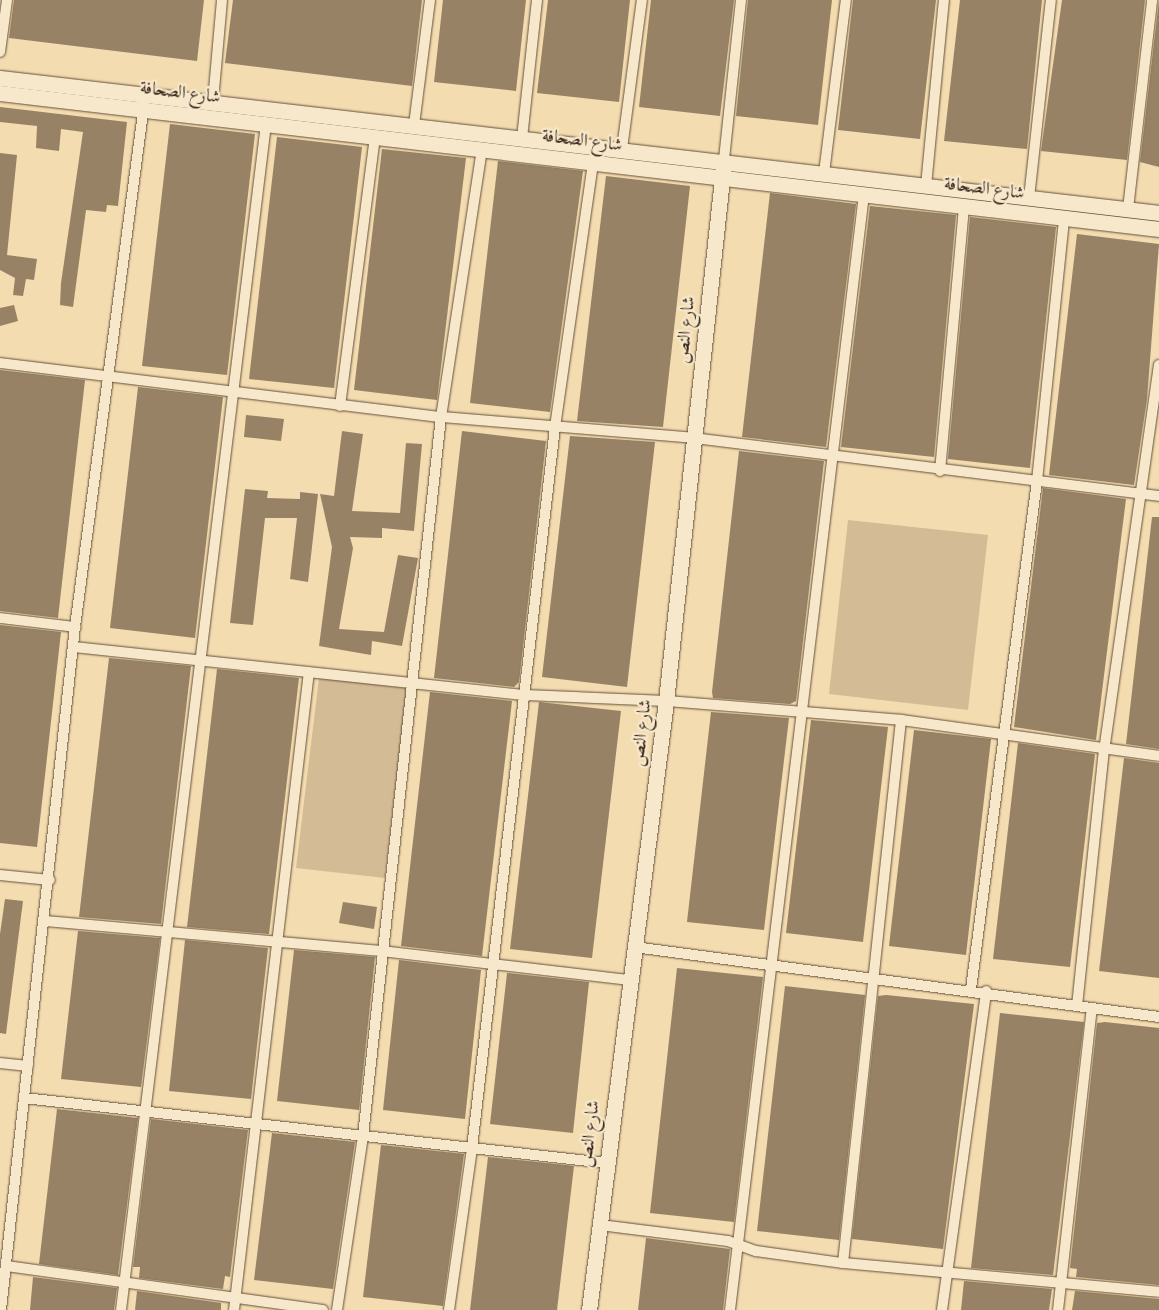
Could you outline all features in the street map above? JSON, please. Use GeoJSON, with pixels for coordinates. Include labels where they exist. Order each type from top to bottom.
{"type":"FeatureCollection","features":[{"type":"Feature","properties":{"kind":"main road","name":"شارع الصحافة"},"geometry":{"type":"LineString","coordinates":[[0,78],[144,101],[266,124],[375,135],[1159,229]]}},
{"type":"Feature","properties":{"kind":"main road","name":"شارع الصحافة"},"geometry":{"type":"LineString","coordinates":[[0,93],[144,101],[213,101],[522,138],[724,159],[926,186],[1159,213]]}},
{"type":"Feature","properties":{"kind":"main road","name":"شارع النص"},"geometry":{"type":"LineString","coordinates":[[589,1310],[629,980],[666,701],[724,159]]}},
{"type":"Feature","properties":{"kind":"street"},"geometry":{"type":"LineString","coordinates":[[0,52],[7,0]]}},
{"type":"Feature","properties":{"kind":"street"},"geometry":{"type":"LineString","coordinates":[[213,101],[222,0]]}},
{"type":"Feature","properties":{"kind":"street"},"geometry":{"type":"LineString","coordinates":[[414,125],[430,0]]}},
{"type":"Feature","properties":{"kind":"street"},"geometry":{"type":"LineString","coordinates":[[522,138],[537,0]]}},
{"type":"Feature","properties":{"kind":"street"},"geometry":{"type":"LineString","coordinates":[[622,149],[642,0]]}},
{"type":"Feature","properties":{"kind":"street"},"geometry":{"type":"LineString","coordinates":[[724,159],[741,0]]}},
{"type":"Feature","properties":{"kind":"street"},"geometry":{"type":"LineString","coordinates":[[824,173],[846,0]]}},
{"type":"Feature","properties":{"kind":"street"},"geometry":{"type":"LineString","coordinates":[[926,186],[944,0]]}},
{"type":"Feature","properties":{"kind":"street"},"geometry":{"type":"LineString","coordinates":[[1029,198],[1051,0]]}},
{"type":"Feature","properties":{"kind":"street"},"geometry":{"type":"LineString","coordinates":[[1128,209],[1152,0]]}},
{"type":"Feature","properties":{"kind":"street"},"geometry":{"type":"LineString","coordinates":[[0,1310],[6,1266],[4,1252],[50,880],[76,627],[106,378],[144,101]]}},
{"type":"Feature","properties":{"kind":"street"},"geometry":{"type":"LineString","coordinates":[[121,1310],[169,931],[199,662],[266,124]]}},
{"type":"Feature","properties":{"kind":"street"},"geometry":{"type":"LineString","coordinates":[[340,406],[375,135]]}},
{"type":"Feature","properties":{"kind":"street"},"geometry":{"type":"LineString","coordinates":[[337,1310],[363,1136],[441,417],[482,148]]}},
{"type":"Feature","properties":{"kind":"street"},"geometry":{"type":"LineString","coordinates":[[449,1310],[472,1148],[555,427],[593,162]]}},
{"type":"Feature","properties":{"kind":"street"},"geometry":{"type":"LineString","coordinates":[[730,1310],[769,963],[802,711],[864,195]]}},
{"type":"Feature","properties":{"kind":"street"},"geometry":{"type":"LineString","coordinates":[[940,471],[964,207]]}},
{"type":"Feature","properties":{"kind":"street"},"geometry":{"type":"LineString","coordinates":[[971,989],[1037,481],[1064,219]]}},
{"type":"Feature","properties":{"kind":"street"},"geometry":{"type":"LineString","coordinates":[[0,364],[441,417],[694,438],[831,458],[1159,496]]}},
{"type":"Feature","properties":{"kind":"street"},"geometry":{"type":"LineString","coordinates":[[1077,1006],[1104,750],[1143,494],[1159,364]]}},
{"type":"Feature","properties":{"kind":"street"},"geometry":{"type":"LineString","coordinates":[[0,618],[76,627]]}},
{"type":"Feature","properties":{"kind":"street"},"geometry":{"type":"LineString","coordinates":[[74,647],[199,662],[412,681],[525,695],[666,701],[901,720],[1003,733],[1104,750],[1159,756]]}},
{"type":"Feature","properties":{"kind":"street"},"geometry":{"type":"LineString","coordinates":[[234,1310],[258,1121],[309,672]]}},
{"type":"Feature","properties":{"kind":"street"},"geometry":{"type":"LineString","coordinates":[[843,1263],[901,720]]}},
{"type":"Feature","properties":{"kind":"street"},"geometry":{"type":"LineString","coordinates":[[0,876],[50,880]]}},
{"type":"Feature","properties":{"kind":"street"},"geometry":{"type":"LineString","coordinates":[[45,922],[169,931],[382,951],[629,980]]}},
{"type":"Feature","properties":{"kind":"street"},"geometry":{"type":"LineString","coordinates":[[634,947],[874,976],[1159,1017]]}},
{"type":"Feature","properties":{"kind":"street"},"geometry":{"type":"LineString","coordinates":[[942,1310],[986,991]]}},
{"type":"Feature","properties":{"kind":"street"},"geometry":{"type":"LineString","coordinates":[[1058,1310],[1092,1008]]}},
{"type":"Feature","properties":{"kind":"street"},"geometry":{"type":"LineString","coordinates":[[0,1063],[28,1066]]}},
{"type":"Feature","properties":{"kind":"street"},"geometry":{"type":"LineString","coordinates":[[24,1098],[258,1121],[363,1136],[606,1163]]}},
{"type":"Feature","properties":{"kind":"street"},"geometry":{"type":"LineString","coordinates":[[600,1226],[737,1244],[843,1263],[1062,1281],[1159,1292]]}},
{"type":"Feature","properties":{"kind":"street"},"geometry":{"type":"LineString","coordinates":[[6,1266],[236,1296],[323,1310]]}},
{"type":"Feature","properties":{"kind":"shaded area"},"geometry":{"type":"Polygon","coordinates":[[[848,520],[988,535],[968,710],[829,694],[848,520]]]}},
{"type":"Feature","properties":{"kind":"shaded area"},"geometry":{"type":"Polygon","coordinates":[[[319,678],[407,688],[385,878],[296,868],[319,678]]]}},
{"type":"Feature","properties":{"kind":"building"},"geometry":{"type":"Polygon","coordinates":[[[14,0],[204,0],[197,61],[9,38],[14,0]]]}},
{"type":"Feature","properties":{"kind":"building"},"geometry":{"type":"Polygon","coordinates":[[[233,0],[422,0],[412,86],[225,63],[233,0]]]}},
{"type":"Feature","properties":{"kind":"building"},"geometry":{"type":"Polygon","coordinates":[[[443,0],[526,0],[516,91],[434,82],[443,0]]]}},
{"type":"Feature","properties":{"kind":"building"},"geometry":{"type":"Polygon","coordinates":[[[548,0],[630,0],[619,102],[537,93],[548,0]]]}},
{"type":"Feature","properties":{"kind":"building"},"geometry":{"type":"Polygon","coordinates":[[[651,0],[734,0],[720,116],[639,107],[651,0]]]}},
{"type":"Feature","properties":{"kind":"building"},"geometry":{"type":"Polygon","coordinates":[[[748,0],[832,0],[818,125],[736,116],[748,0]]]}},
{"type":"Feature","properties":{"kind":"building"},"geometry":{"type":"Polygon","coordinates":[[[853,0],[936,0],[920,139],[838,130],[853,0]]]}},
{"type":"Feature","properties":{"kind":"building"},"geometry":{"type":"Polygon","coordinates":[[[960,0],[1042,0],[1027,149],[944,141],[960,0]]]}},
{"type":"Feature","properties":{"kind":"building"},"geometry":{"type":"Polygon","coordinates":[[[1062,0],[1145,0],[1127,160],[1041,151],[1062,0]]]}},
{"type":"Feature","properties":{"kind":"building"},"geometry":{"type":"Polygon","coordinates":[[[1159,0],[1159,167],[1140,162],[1159,0]]]}},
{"type":"Feature","properties":{"kind":"building"},"geometry":{"type":"Polygon","coordinates":[[[0,107],[127,122],[118,206],[107,205],[106,212],[86,210],[73,307],[60,305],[61,283],[83,132],[61,129],[59,151],[36,148],[37,126],[0,122],[0,107]]]}},
{"type":"Feature","properties":{"kind":"building"},"geometry":{"type":"Polygon","coordinates":[[[170,124],[255,134],[227,375],[142,366],[170,124]]]}},
{"type":"Feature","properties":{"kind":"building"},"geometry":{"type":"Polygon","coordinates":[[[277,137],[362,147],[334,388],[249,379],[277,137]]]}},
{"type":"Feature","properties":{"kind":"building"},"geometry":{"type":"Polygon","coordinates":[[[382,149],[466,158],[437,400],[354,390],[382,149]]]}},
{"type":"Feature","properties":{"kind":"building"},"geometry":{"type":"Polygon","coordinates":[[[0,153],[17,155],[7,255],[37,259],[34,280],[26,279],[23,296],[13,295],[15,278],[0,270],[0,153]]]}},
{"type":"Feature","properties":{"kind":"building"},"geometry":{"type":"Polygon","coordinates":[[[498,161],[583,171],[550,412],[470,403],[498,161]]]}},
{"type":"Feature","properties":{"kind":"building"},"geometry":{"type":"Polygon","coordinates":[[[606,176],[690,186],[663,427],[577,421],[606,176]]]}},
{"type":"Feature","properties":{"kind":"building"},"geometry":{"type":"Polygon","coordinates":[[[770,193],[856,204],[826,447],[742,437],[770,193]]]}},
{"type":"Feature","properties":{"kind":"building"},"geometry":{"type":"Polygon","coordinates":[[[870,206],[956,215],[934,457],[841,447],[870,206]]]}},
{"type":"Feature","properties":{"kind":"building"},"geometry":{"type":"Polygon","coordinates":[[[970,217],[1056,227],[1030,468],[948,459],[970,217]]]}},
{"type":"Feature","properties":{"kind":"building"},"geometry":{"type":"Polygon","coordinates":[[[1077,234],[1159,244],[1147,399],[1134,485],[1049,475],[1077,234]]]}},
{"type":"Feature","properties":{"kind":"building"},"geometry":{"type":"Polygon","coordinates":[[[14,305],[18,321],[0,326],[0,308],[14,305]]]}},
{"type":"Feature","properties":{"kind":"building"},"geometry":{"type":"Polygon","coordinates":[[[0,370],[85,380],[58,618],[0,611],[0,370]]]}},
{"type":"Feature","properties":{"kind":"building"},"geometry":{"type":"Polygon","coordinates":[[[138,387],[223,397],[195,638],[110,628],[138,387]]]}},
{"type":"Feature","properties":{"kind":"building"},"geometry":{"type":"Polygon","coordinates":[[[246,415],[284,419],[281,441],[244,437],[246,415]]]}},
{"type":"Feature","properties":{"kind":"building"},"geometry":{"type":"Polygon","coordinates":[[[342,431],[363,434],[352,511],[400,513],[406,443],[422,444],[414,531],[382,528],[382,538],[350,537],[353,548],[339,629],[384,632],[398,555],[418,558],[402,646],[372,641],[371,655],[319,646],[332,547],[320,494],[334,496],[342,431]]]}},
{"type":"Feature","properties":{"kind":"building"},"geometry":{"type":"Polygon","coordinates":[[[462,431],[546,441],[519,682],[514,687],[434,678],[462,431]]]}},
{"type":"Feature","properties":{"kind":"building"},"geometry":{"type":"Polygon","coordinates":[[[570,436],[655,442],[627,687],[542,677],[570,436]]]}},
{"type":"Feature","properties":{"kind":"building"},"geometry":{"type":"Polygon","coordinates":[[[739,451],[824,461],[796,701],[790,704],[713,698],[712,692],[739,451]]]}},
{"type":"Feature","properties":{"kind":"building"},"geometry":{"type":"Polygon","coordinates":[[[1043,488],[1126,499],[1096,740],[1014,727],[1043,488]]]}},
{"type":"Feature","properties":{"kind":"building"},"geometry":{"type":"Polygon","coordinates":[[[245,489],[268,491],[267,498],[300,499],[300,492],[318,494],[308,582],[290,579],[297,518],[265,518],[253,625],[230,623],[245,489]]]}},
{"type":"Feature","properties":{"kind":"building"},"geometry":{"type":"Polygon","coordinates":[[[1152,517],[1159,517],[1159,749],[1126,744],[1152,517]]]}},
{"type":"Feature","properties":{"kind":"building"},"geometry":{"type":"Polygon","coordinates":[[[0,625],[61,632],[37,847],[0,843],[0,625]]]}},
{"type":"Feature","properties":{"kind":"building"},"geometry":{"type":"Polygon","coordinates":[[[109,658],[191,666],[161,924],[79,917],[109,658]]]}},
{"type":"Feature","properties":{"kind":"building"},"geometry":{"type":"Polygon","coordinates":[[[217,669],[299,678],[269,934],[187,927],[217,669]]]}},
{"type":"Feature","properties":{"kind":"building"},"geometry":{"type":"Polygon","coordinates":[[[430,692],[512,701],[482,956],[401,946],[430,692]]]}},
{"type":"Feature","properties":{"kind":"building"},"geometry":{"type":"Polygon","coordinates":[[[539,702],[621,711],[592,958],[510,949],[539,702]]]}},
{"type":"Feature","properties":{"kind":"building"},"geometry":{"type":"Polygon","coordinates":[[[711,712],[789,718],[764,930],[687,922],[711,712]]]}},
{"type":"Feature","properties":{"kind":"building"},"geometry":{"type":"Polygon","coordinates":[[[811,720],[888,727],[863,942],[786,933],[811,720]]]}},
{"type":"Feature","properties":{"kind":"building"},"geometry":{"type":"Polygon","coordinates":[[[914,730],[991,739],[966,955],[889,946],[914,730]]]}},
{"type":"Feature","properties":{"kind":"building"},"geometry":{"type":"Polygon","coordinates":[[[1018,743],[1095,754],[1070,967],[993,959],[1018,743]]]}},
{"type":"Feature","properties":{"kind":"building"},"geometry":{"type":"Polygon","coordinates":[[[1124,758],[1159,763],[1159,978],[1099,971],[1124,758]]]}},
{"type":"Feature","properties":{"kind":"building"},"geometry":{"type":"Polygon","coordinates":[[[5,899],[23,901],[6,1034],[0,1033],[0,934],[5,899]]]}},
{"type":"Feature","properties":{"kind":"building"},"geometry":{"type":"Polygon","coordinates":[[[343,902],[377,907],[374,929],[339,923],[343,902]]]}},
{"type":"Feature","properties":{"kind":"building"},"geometry":{"type":"Polygon","coordinates":[[[78,931],[160,938],[141,1087],[61,1079],[78,931]]]}},
{"type":"Feature","properties":{"kind":"building"},"geometry":{"type":"Polygon","coordinates":[[[185,940],[268,948],[251,1099],[169,1091],[185,940]]]}},
{"type":"Feature","properties":{"kind":"building"},"geometry":{"type":"Polygon","coordinates":[[[294,950],[375,957],[359,1110],[277,1101],[294,950]]]}},
{"type":"Feature","properties":{"kind":"building"},"geometry":{"type":"Polygon","coordinates":[[[399,960],[481,970],[465,1119],[383,1110],[399,960]]]}},
{"type":"Feature","properties":{"kind":"building"},"geometry":{"type":"Polygon","coordinates":[[[677,968],[763,977],[734,1222],[650,1213],[677,968]]]}},
{"type":"Feature","properties":{"kind":"building"},"geometry":{"type":"Polygon","coordinates":[[[507,973],[589,982],[573,1133],[490,1124],[507,973]]]}},
{"type":"Feature","properties":{"kind":"building"},"geometry":{"type":"Polygon","coordinates":[[[785,986],[865,995],[839,1240],[757,1231],[785,986]]]}},
{"type":"Feature","properties":{"kind":"building"},"geometry":{"type":"Polygon","coordinates":[[[886,995],[974,1004],[943,1249],[852,1239],[878,996],[886,995]]]}},
{"type":"Feature","properties":{"kind":"building"},"geometry":{"type":"Polygon","coordinates":[[[1000,1013],[1084,1022],[1053,1275],[971,1268],[1000,1013]]]}},
{"type":"Feature","properties":{"kind":"building"},"geometry":{"type":"Polygon","coordinates":[[[1105,1022],[1159,1028],[1159,1285],[1076,1277],[1077,1269],[1070,1268],[1097,1023],[1105,1022]]]}},
{"type":"Feature","properties":{"kind":"building"},"geometry":{"type":"Polygon","coordinates":[[[57,1109],[138,1118],[118,1275],[39,1264],[57,1109]]]}},
{"type":"Feature","properties":{"kind":"building"},"geometry":{"type":"Polygon","coordinates":[[[151,1119],[248,1130],[230,1277],[225,1276],[223,1289],[139,1278],[140,1267],[133,1267],[151,1119]]]}},
{"type":"Feature","properties":{"kind":"building"},"geometry":{"type":"Polygon","coordinates":[[[272,1133],[355,1142],[333,1289],[254,1280],[272,1133]]]}},
{"type":"Feature","properties":{"kind":"building"},"geometry":{"type":"Polygon","coordinates":[[[381,1145],[464,1154],[443,1306],[363,1297],[381,1145]]]}},
{"type":"Feature","properties":{"kind":"building"},"geometry":{"type":"Polygon","coordinates":[[[488,1157],[574,1166],[557,1310],[470,1310],[488,1157]]]}},
{"type":"Feature","properties":{"kind":"building"},"geometry":{"type":"Polygon","coordinates":[[[646,1238],[730,1249],[723,1310],[638,1310],[646,1238]]]}},
{"type":"Feature","properties":{"kind":"building"},"geometry":{"type":"Polygon","coordinates":[[[33,1277],[117,1288],[114,1310],[30,1310],[33,1277]]]}},
{"type":"Feature","properties":{"kind":"building"},"geometry":{"type":"Polygon","coordinates":[[[964,1281],[1052,1289],[1049,1310],[961,1310],[964,1281]]]}},
{"type":"Feature","properties":{"kind":"building"},"geometry":{"type":"Polygon","coordinates":[[[137,1291],[221,1303],[221,1310],[135,1310],[137,1291]]]}},
{"type":"Feature","properties":{"kind":"building"},"geometry":{"type":"Polygon","coordinates":[[[1075,1291],[1159,1299],[1159,1310],[1072,1310],[1075,1291]]]}}]}
